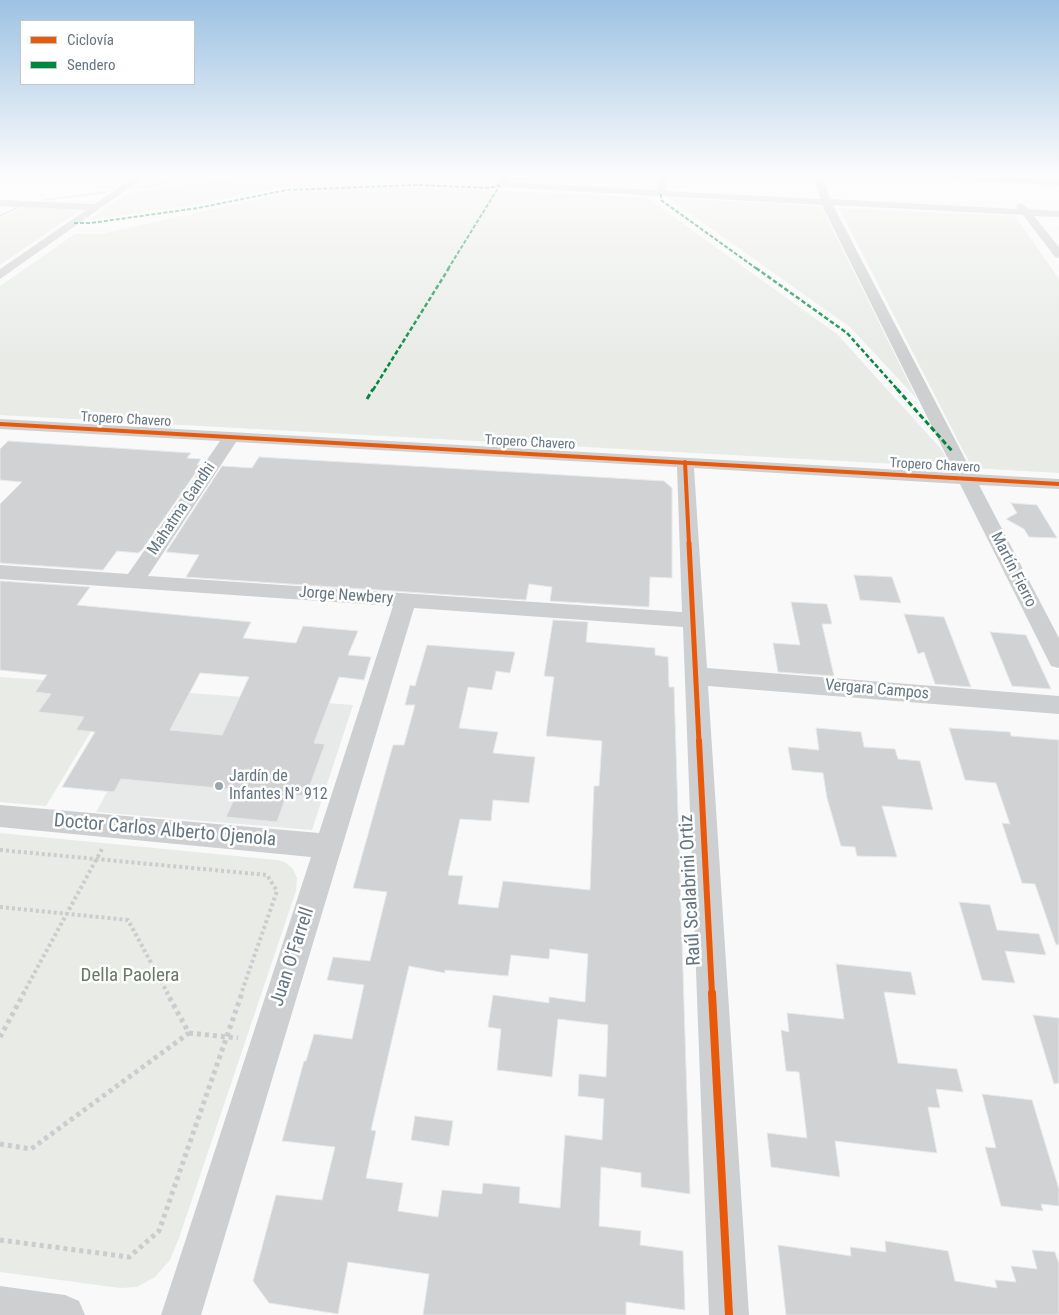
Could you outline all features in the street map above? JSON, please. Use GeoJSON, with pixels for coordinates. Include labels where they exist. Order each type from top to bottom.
{"type":"FeatureCollection","features":[{"type":"Feature","properties":{"kind":"street"},"geometry":{"type":"LineString","coordinates":[[0,275],[56,235]]}},
{"type":"Feature","properties":{"kind":"street","name":"Martín Fierro"},"geometry":{"type":"LineString","coordinates":[[843,235],[1059,660]]}},
{"type":"Feature","properties":{"kind":"street"},"geometry":{"type":"LineString","coordinates":[[1044,235],[1057,251]]}},
{"type":"Feature","properties":{"kind":"street","name":"Tropero Chavero"},"geometry":{"type":"LineString","coordinates":[[0,424],[1059,484]]}},
{"type":"Feature","properties":{"kind":"street","name":"Mahatma Gandhi"},"geometry":{"type":"LineString","coordinates":[[133,582],[231,437]]}},
{"type":"Feature","properties":{"kind":"street","name":"Raúl Scalabrini Ortiz"},"geometry":{"type":"LineString","coordinates":[[685,462],[694,676],[729,1315]]}},
{"type":"Feature","properties":{"kind":"street","name":"Jorge Newbery"},"geometry":{"type":"LineString","coordinates":[[0,572],[692,620]]}},
{"type":"Feature","properties":{"kind":"street","name":"Juan O'Farrell"},"geometry":{"type":"LineString","coordinates":[[181,1315],[406,600]]}},
{"type":"Feature","properties":{"kind":"street","name":"Vergara Campos"},"geometry":{"type":"LineString","coordinates":[[694,676],[1059,705]]}},
{"type":"Feature","properties":{"kind":"street","name":"Doctor Carlos Alberto Ojenola"},"geometry":{"type":"LineString","coordinates":[[0,816],[329,846]]}},
{"type":"Feature","properties":{"kind":"street"},"geometry":{"type":"LineString","coordinates":[[0,1306],[65,1315]]}},
{"type":"Feature","properties":{"kind":"path"},"geometry":{"type":"LineString","coordinates":[[0,1037],[115,826]]}},
{"type":"Feature","properties":{"kind":"path"},"geometry":{"type":"LineString","coordinates":[[0,850],[267,875],[277,891],[159,1231],[129,1257],[0,1240]]}},
{"type":"Feature","properties":{"kind":"path"},"geometry":{"type":"LineString","coordinates":[[0,907],[128,920],[189,1033]]}},
{"type":"Feature","properties":{"kind":"path"},"geometry":{"type":"LineString","coordinates":[[0,1144],[31,1149],[189,1033],[266,1042]]}},
{"type":"Feature","properties":{"kind":"shaded area","name":"Jardín de Infantes N° 912"},"geometry":{"type":"Polygon","coordinates":[[[163,691],[353,705],[312,830],[96,812],[163,691]]]}},
{"type":"Feature","properties":{"kind":"green space"},"geometry":{"type":"Polygon","coordinates":[[[0,235],[44,235],[0,265],[0,235]]]}},
{"type":"Feature","properties":{"kind":"green space"},"geometry":{"type":"Polygon","coordinates":[[[73,235],[699,235],[837,334],[942,450],[951,467],[0,415],[0,286],[73,235]]]}},
{"type":"Feature","properties":{"kind":"green space"},"geometry":{"type":"Polygon","coordinates":[[[721,235],[836,235],[917,399],[850,327],[721,235]]]}},
{"type":"Feature","properties":{"kind":"green space"},"geometry":{"type":"Polygon","coordinates":[[[853,235],[1029,235],[1059,279],[1059,473],[972,468],[853,235]]]}},
{"type":"Feature","properties":{"kind":"green space"},"geometry":{"type":"Polygon","coordinates":[[[0,677],[119,685],[46,806],[0,802],[0,677]]]}},
{"type":"Feature","properties":{"kind":"green space","name":"Della Paolera"},"geometry":{"type":"Polygon","coordinates":[[[0,833],[277,860],[285,862],[293,869],[297,878],[296,891],[179,1238],[170,1260],[155,1277],[137,1287],[120,1288],[0,1272],[0,833]]]}},
{"type":"Feature","properties":{"kind":"building"},"geometry":{"type":"Polygon","coordinates":[[[8,441],[191,453],[187,458],[201,459],[197,465],[201,465],[142,550],[138,553],[117,551],[103,570],[0,563],[0,504],[22,482],[0,480],[0,449],[8,441]]]}},
{"type":"Feature","properties":{"kind":"building"},"geometry":{"type":"Polygon","coordinates":[[[259,457],[664,481],[672,488],[672,578],[650,577],[649,607],[550,601],[552,587],[529,584],[526,600],[186,577],[199,555],[166,552],[222,466],[252,468],[259,457]]]}},
{"type":"Feature","properties":{"kind":"building"},"geometry":{"type":"Polygon","coordinates":[[[1011,503],[1037,505],[1057,538],[1029,537],[1024,529],[1006,519],[1017,513],[1011,503]]]}},
{"type":"Feature","properties":{"kind":"building"},"geometry":{"type":"Polygon","coordinates":[[[854,575],[892,577],[901,603],[860,600],[854,575]]]}},
{"type":"Feature","properties":{"kind":"building"},"geometry":{"type":"Polygon","coordinates":[[[0,581],[90,587],[77,605],[251,622],[243,638],[296,643],[303,626],[358,631],[348,655],[371,657],[364,680],[339,677],[314,743],[325,744],[306,796],[287,794],[277,822],[226,817],[238,790],[121,779],[114,792],[62,787],[95,732],[76,730],[84,717],[38,712],[51,694],[35,692],[47,675],[0,670],[0,581]],[[200,673],[170,730],[222,735],[249,677],[200,673]]]}},
{"type":"Feature","properties":{"kind":"building"},"geometry":{"type":"Polygon","coordinates":[[[791,602],[827,604],[832,624],[822,624],[834,676],[778,672],[773,643],[800,645],[791,602]]]}},
{"type":"Feature","properties":{"kind":"building"},"geometry":{"type":"Polygon","coordinates":[[[904,614],[944,617],[971,687],[935,684],[924,652],[918,654],[904,614]]]}},
{"type":"Feature","properties":{"kind":"building"},"geometry":{"type":"Polygon","coordinates":[[[553,620],[588,622],[586,642],[655,648],[655,655],[668,657],[669,687],[674,687],[690,1194],[641,1187],[641,1173],[601,1167],[599,1226],[641,1231],[640,1245],[683,1251],[685,1310],[626,1302],[626,1315],[423,1315],[429,1274],[348,1262],[338,1314],[269,1303],[253,1281],[276,1195],[322,1200],[335,1147],[282,1141],[304,1061],[306,1061],[314,1034],[352,1039],[364,985],[327,980],[333,957],[370,961],[387,892],[353,888],[393,745],[404,745],[415,705],[405,705],[410,685],[415,686],[427,645],[515,652],[510,673],[496,671],[492,690],[468,687],[459,728],[498,732],[493,753],[535,757],[529,803],[493,800],[491,821],[460,819],[448,875],[463,876],[458,904],[498,908],[503,881],[590,890],[594,786],[599,786],[602,741],[546,736],[554,677],[544,676],[553,620]],[[550,949],[549,959],[511,955],[508,976],[445,970],[445,973],[409,966],[371,1130],[376,1131],[366,1178],[403,1183],[398,1211],[438,1217],[442,1190],[482,1194],[483,1183],[520,1187],[519,1203],[560,1208],[565,1135],[602,1140],[604,1099],[578,1096],[579,1074],[606,1077],[608,1025],[558,1019],[552,1077],[497,1070],[501,1029],[488,1027],[493,995],[549,1003],[549,997],[585,1002],[588,954],[550,949]]]}},
{"type":"Feature","properties":{"kind":"building"},"geometry":{"type":"Polygon","coordinates":[[[990,632],[1026,635],[1051,689],[1012,686],[990,632]]]}},
{"type":"Feature","properties":{"kind":"building"},"geometry":{"type":"Polygon","coordinates":[[[816,728],[861,732],[864,747],[895,749],[898,759],[920,761],[933,810],[882,806],[897,857],[857,856],[855,847],[841,846],[827,798],[823,773],[792,770],[788,747],[819,750],[816,728]]]}},
{"type":"Feature","properties":{"kind":"building"},"geometry":{"type":"Polygon","coordinates":[[[949,728],[1010,732],[1011,736],[1059,740],[1059,944],[1056,945],[1035,884],[1022,883],[1002,823],[1010,824],[996,783],[965,780],[949,728]]]}},
{"type":"Feature","properties":{"kind":"building"},"geometry":{"type":"Polygon","coordinates":[[[959,902],[990,905],[997,930],[1039,934],[1046,955],[1005,951],[1015,983],[982,980],[959,902]]]}},
{"type":"Feature","properties":{"kind":"building"},"geometry":{"type":"Polygon","coordinates":[[[836,964],[911,972],[916,995],[884,992],[898,1063],[957,1069],[963,1092],[936,1089],[940,1108],[928,1107],[937,1153],[835,1141],[840,1177],[771,1167],[767,1133],[807,1138],[799,1072],[786,1071],[781,1030],[789,1032],[787,1013],[844,1019],[836,964]]]}},
{"type":"Feature","properties":{"kind":"building"},"geometry":{"type":"Polygon","coordinates":[[[1033,1015],[1059,1018],[1059,1083],[1054,1084],[1033,1015]]]}},
{"type":"Feature","properties":{"kind":"building"},"geometry":{"type":"Polygon","coordinates":[[[982,1094],[1032,1100],[1059,1189],[1059,1206],[1041,1204],[1043,1211],[1001,1206],[985,1147],[996,1148],[982,1094]]]}},
{"type":"Feature","properties":{"kind":"building"},"geometry":{"type":"Polygon","coordinates":[[[415,1116],[453,1121],[449,1146],[411,1140],[415,1116]]]}},
{"type":"Feature","properties":{"kind":"building"},"geometry":{"type":"Polygon","coordinates":[[[885,1241],[948,1251],[955,1281],[997,1288],[995,1280],[1016,1282],[1011,1266],[1037,1269],[1032,1250],[1055,1252],[1059,1264],[1059,1315],[786,1315],[778,1245],[851,1256],[850,1247],[886,1252],[885,1241]]]}},
{"type":"Feature","properties":{"kind":"marked path"},"geometry":{"type":"LineString","coordinates":[[367,399],[469,235]]}},
{"type":"Feature","properties":{"kind":"marked path"},"geometry":{"type":"LineString","coordinates":[[710,235],[847,333],[953,452]]}},
{"type":"Feature","properties":{"kind":"cycle path"},"geometry":{"type":"LineString","coordinates":[[0,424],[1059,484]]}},
{"type":"Feature","properties":{"kind":"cycle path"},"geometry":{"type":"LineString","coordinates":[[685,462],[729,1315]]}},
{"type":"Feature","properties":{"kind":"place","name":"Jardín de Infantes N° 912"},"geometry":{"type":"Point","coordinates":[219,786]}}]}
